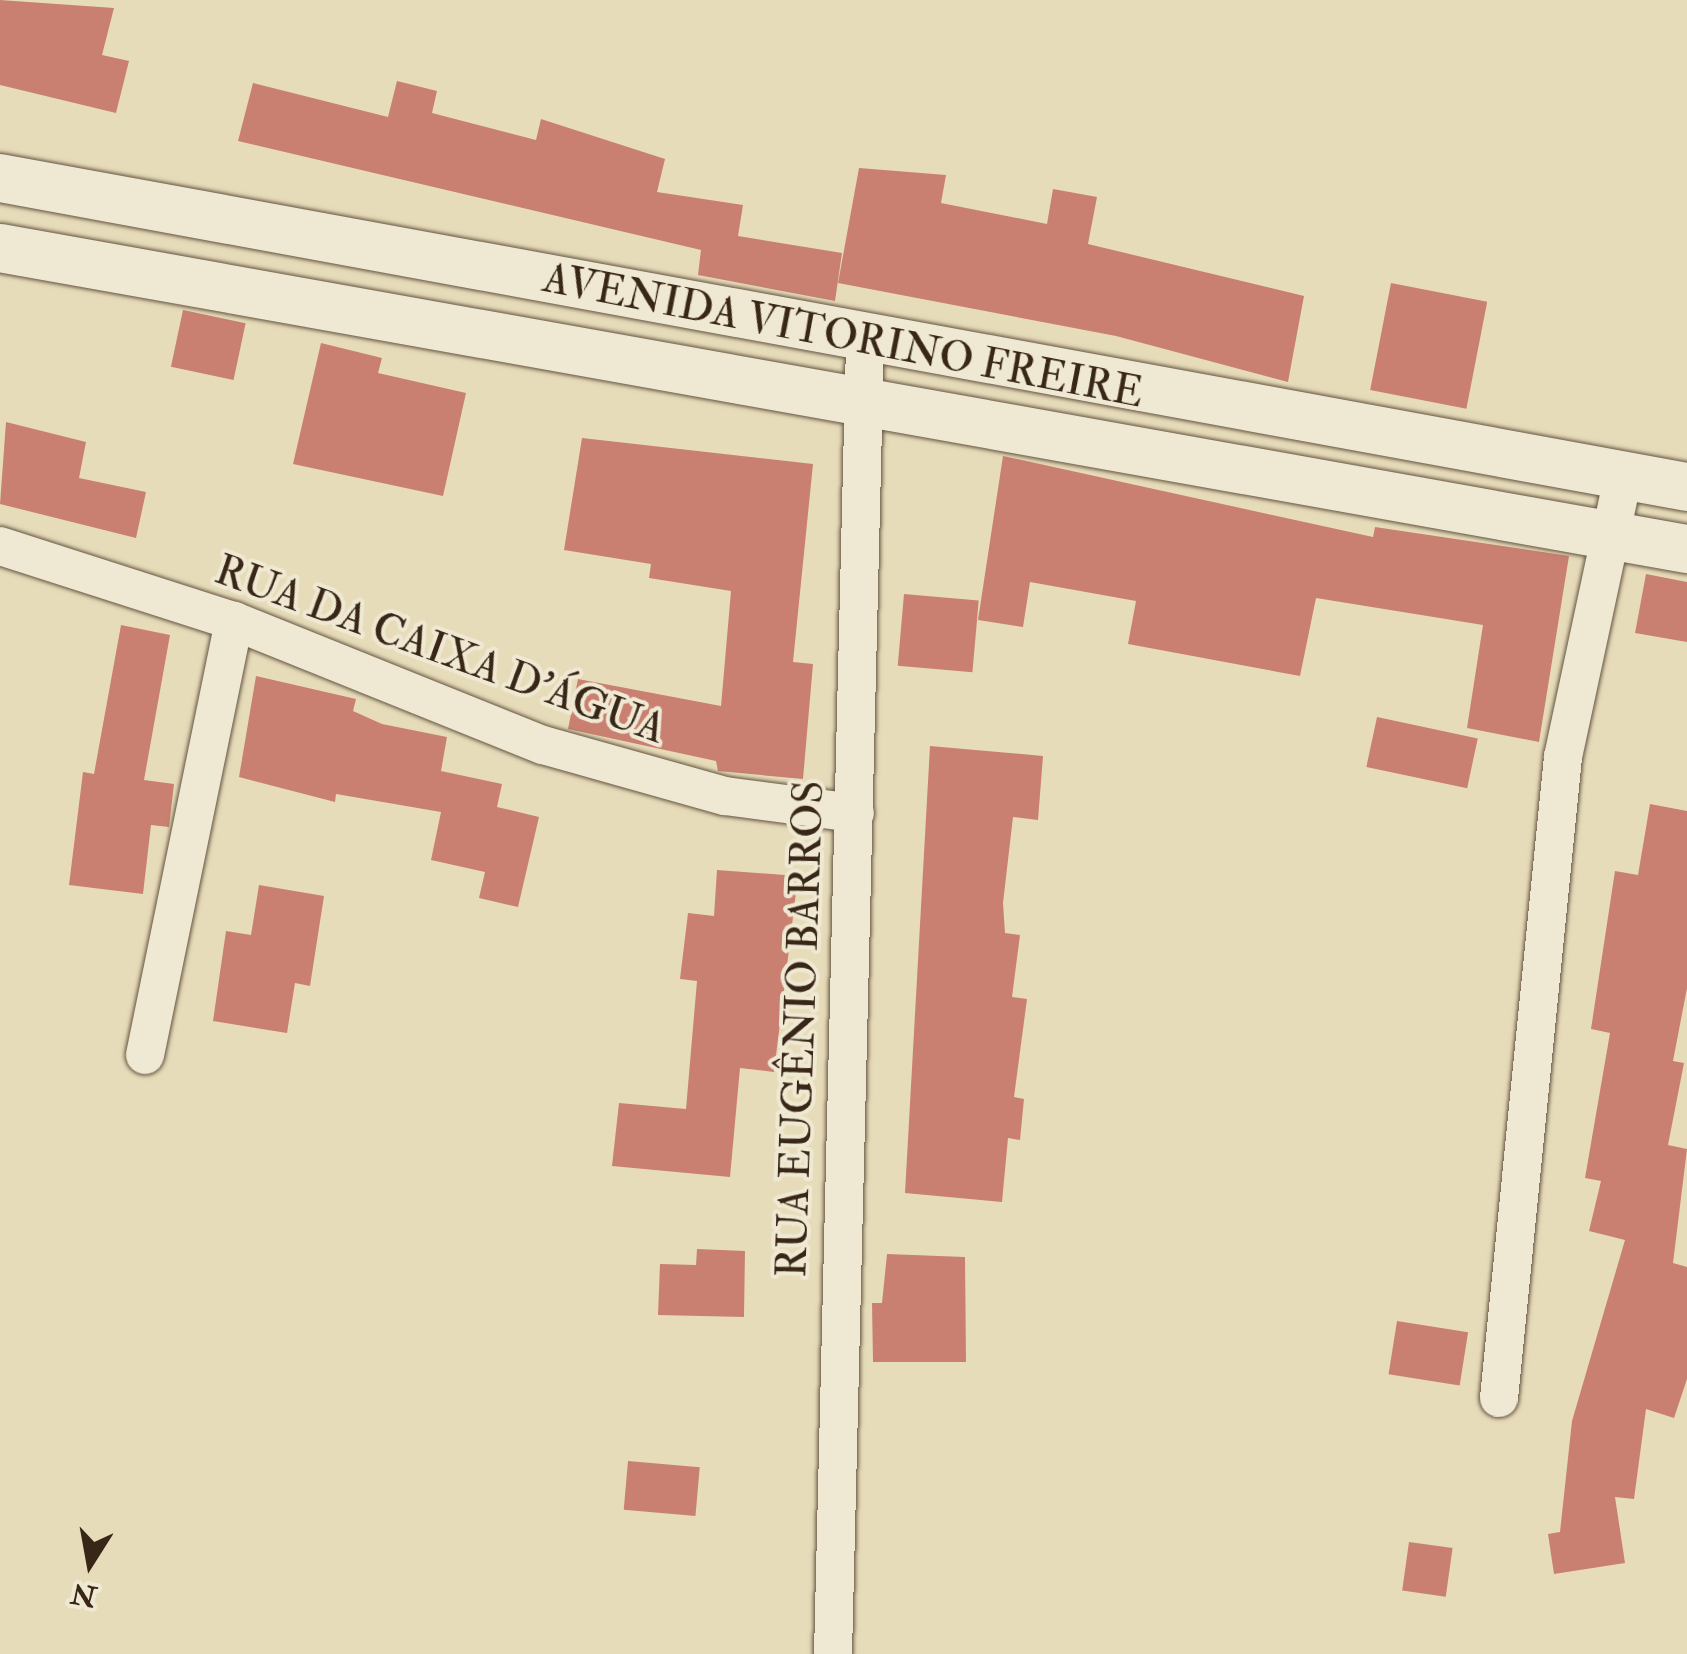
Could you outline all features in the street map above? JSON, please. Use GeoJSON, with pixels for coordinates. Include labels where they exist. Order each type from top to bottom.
{"type":"FeatureCollection","features":[{"type":"Feature","properties":{"kind":"street","name":"AVENIDA VITORINO FREIRE"},"geometry":{"type":"LineString","coordinates":[[0,178],[1622,481],[1687,487]]}},
{"type":"Feature","properties":{"kind":"street","name":"AVENIDA VITORINO FREIRE"},"geometry":{"type":"LineString","coordinates":[[0,248],[1609,542],[1687,548]]}},
{"type":"Feature","properties":{"kind":"street","name":"RUA EUGÊNIO BARROS"},"geometry":{"type":"LineString","coordinates":[[833,1654],[836,1250],[855,813],[865,340]]}},
{"type":"Feature","properties":{"kind":"street"},"geometry":{"type":"LineString","coordinates":[[1499,1398],[1563,757],[1622,481]]}},
{"type":"Feature","properties":{"kind":"street","name":"RUA DA CAIXA D'ÁGUA"},"geometry":{"type":"LineString","coordinates":[[0,546],[234,621],[578,756],[725,796],[855,813]]}},
{"type":"Feature","properties":{"kind":"street"},"geometry":{"type":"LineString","coordinates":[[145,1055],[234,621]]}},
{"type":"Feature","properties":{"kind":"building"},"geometry":{"type":"Polygon","coordinates":[[[0,0],[114,8],[102,55],[129,61],[116,113],[0,85],[0,0]]]}},
{"type":"Feature","properties":{"kind":"building"},"geometry":{"type":"Polygon","coordinates":[[[397,81],[437,91],[432,113],[536,140],[541,119],[665,159],[657,192],[743,205],[738,236],[842,253],[835,301],[698,275],[701,250],[238,141],[253,83],[388,117],[397,81]]]}},
{"type":"Feature","properties":{"kind":"building"},"geometry":{"type":"Polygon","coordinates":[[[859,168],[946,175],[941,203],[1047,224],[1053,189],[1097,197],[1088,244],[1304,296],[1288,382],[1116,336],[838,283],[859,168]]]}},
{"type":"Feature","properties":{"kind":"building"},"geometry":{"type":"Polygon","coordinates":[[[1391,283],[1487,302],[1466,409],[1370,390],[1391,283]]]}},
{"type":"Feature","properties":{"kind":"building"},"geometry":{"type":"Polygon","coordinates":[[[183,310],[246,323],[234,380],[171,367],[183,310]]]}},
{"type":"Feature","properties":{"kind":"building"},"geometry":{"type":"Polygon","coordinates":[[[321,343],[382,358],[378,373],[466,393],[443,496],[293,464],[321,343]]]}},
{"type":"Feature","properties":{"kind":"building"},"geometry":{"type":"Polygon","coordinates":[[[6,422],[86,442],[79,478],[146,492],[136,538],[0,504],[6,422]]]}},
{"type":"Feature","properties":{"kind":"building"},"geometry":{"type":"Polygon","coordinates":[[[582,438],[813,464],[793,662],[813,664],[803,779],[718,771],[716,761],[568,729],[578,679],[721,706],[731,591],[649,578],[651,564],[564,550],[582,438]]]}},
{"type":"Feature","properties":{"kind":"building"},"geometry":{"type":"Polygon","coordinates":[[[1003,456],[1373,537],[1375,527],[1569,556],[1539,742],[1467,728],[1483,625],[1316,598],[1300,676],[1128,644],[1136,601],[1030,582],[1023,627],[978,620],[1003,456]]]}},
{"type":"Feature","properties":{"kind":"building"},"geometry":{"type":"Polygon","coordinates":[[[1646,574],[1687,582],[1687,642],[1635,633],[1646,574]]]}},
{"type":"Feature","properties":{"kind":"building"},"geometry":{"type":"Polygon","coordinates":[[[904,594],[979,601],[972,672],[898,666],[904,594]]]}},
{"type":"Feature","properties":{"kind":"building"},"geometry":{"type":"Polygon","coordinates":[[[121,625],[170,635],[144,780],[174,784],[169,827],[151,825],[143,894],[69,885],[83,772],[94,774],[121,625]]]}},
{"type":"Feature","properties":{"kind":"building"},"geometry":{"type":"Polygon","coordinates":[[[256,676],[356,699],[353,711],[382,724],[447,737],[441,771],[502,784],[497,807],[539,817],[518,907],[479,898],[485,872],[431,860],[441,812],[336,794],[335,802],[239,777],[256,676]]]}},
{"type":"Feature","properties":{"kind":"building"},"geometry":{"type":"Polygon","coordinates":[[[1377,717],[1478,738],[1467,788],[1366,767],[1377,717]]]}},
{"type":"Feature","properties":{"kind":"building"},"geometry":{"type":"Polygon","coordinates":[[[930,746],[1043,756],[1038,820],[1013,817],[1003,903],[1005,933],[1020,935],[1012,997],[1027,999],[1014,1097],[1024,1099],[1020,1140],[1008,1138],[1002,1202],[905,1193],[930,746]]]}},
{"type":"Feature","properties":{"kind":"building"},"geometry":{"type":"Polygon","coordinates":[[[1650,804],[1687,811],[1687,988],[1673,1061],[1684,1063],[1668,1145],[1687,1149],[1673,1263],[1687,1267],[1687,1379],[1674,1418],[1646,1409],[1634,1499],[1615,1497],[1625,1563],[1554,1574],[1548,1534],[1560,1532],[1572,1421],[1625,1240],[1589,1231],[1601,1181],[1585,1178],[1610,1033],[1591,1029],[1615,871],[1638,875],[1650,804]]]}},
{"type":"Feature","properties":{"kind":"building"},"geometry":{"type":"Polygon","coordinates":[[[717,870],[798,876],[774,1072],[740,1068],[730,1177],[612,1166],[619,1103],[686,1109],[697,981],[680,979],[688,913],[714,916],[717,870]]]}},
{"type":"Feature","properties":{"kind":"building"},"geometry":{"type":"Polygon","coordinates":[[[259,885],[324,896],[310,986],[295,983],[287,1033],[213,1021],[226,931],[251,935],[259,885]]]}},
{"type":"Feature","properties":{"kind":"building"},"geometry":{"type":"Polygon","coordinates":[[[697,1249],[745,1251],[744,1317],[658,1315],[660,1264],[696,1265],[697,1249]]]}},
{"type":"Feature","properties":{"kind":"building"},"geometry":{"type":"Polygon","coordinates":[[[887,1254],[965,1257],[966,1362],[873,1362],[872,1303],[882,1303],[887,1254]]]}},
{"type":"Feature","properties":{"kind":"building"},"geometry":{"type":"Polygon","coordinates":[[[1397,1321],[1468,1332],[1460,1386],[1389,1374],[1397,1321]]]}},
{"type":"Feature","properties":{"kind":"building"},"geometry":{"type":"Polygon","coordinates":[[[628,1461],[700,1467],[695,1516],[624,1510],[628,1461]]]}},
{"type":"Feature","properties":{"kind":"building"},"geometry":{"type":"Polygon","coordinates":[[[1409,1542],[1453,1548],[1446,1597],[1402,1591],[1409,1542]]]}}]}
